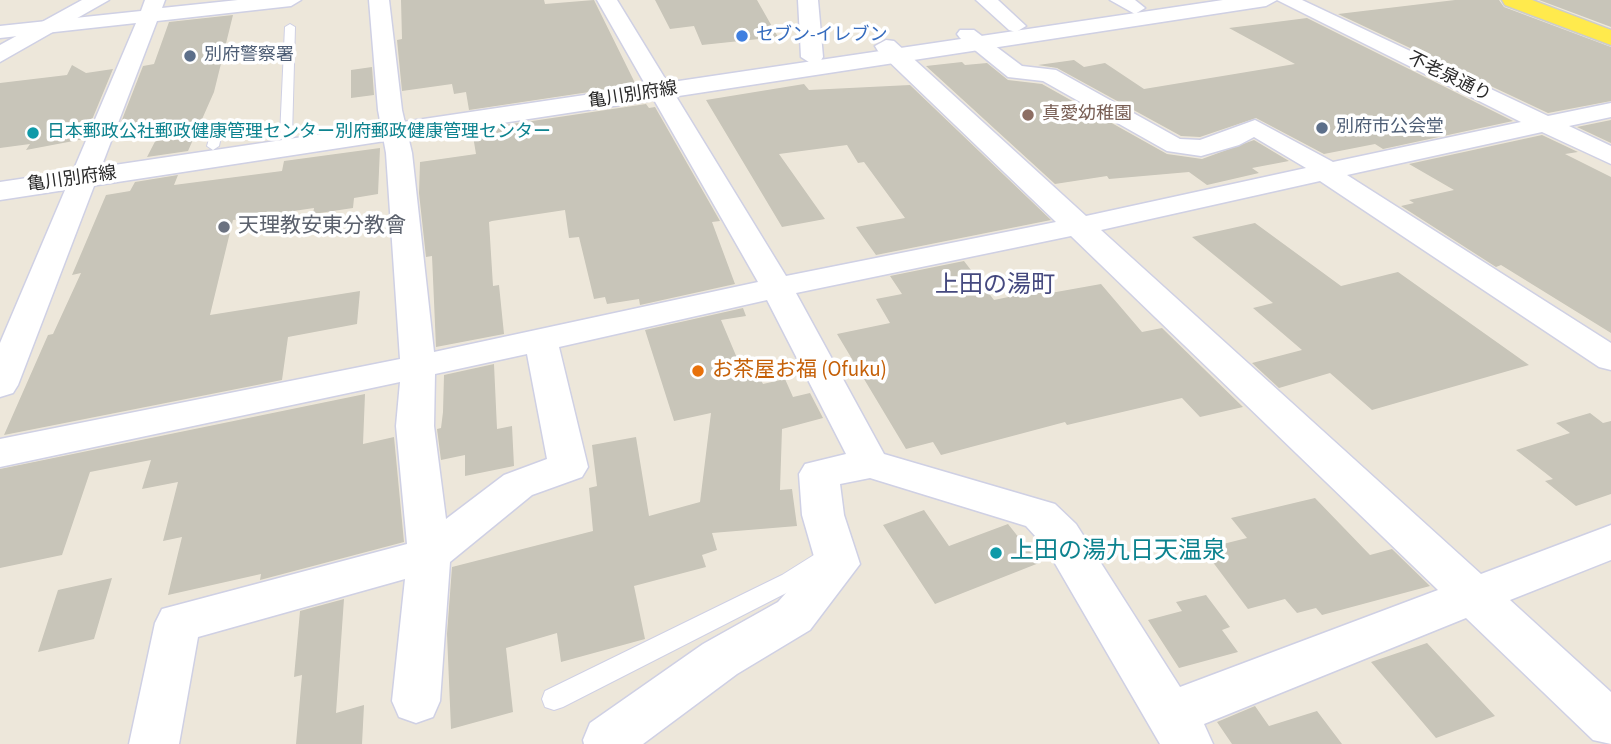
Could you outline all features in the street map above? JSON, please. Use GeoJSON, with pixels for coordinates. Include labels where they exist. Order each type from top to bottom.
{"type":"FeatureCollection","features":[{"type":"Feature","properties":{"kind":"main road"},"geometry":{"type":"LineString","coordinates":[[0,54],[98,0]]}},
{"type":"Feature","properties":{"kind":"main road","name":"亀川別府線"},"geometry":{"type":"LineString","coordinates":[[972,38],[1016,26],[1128,4],[1188,0]]}},
{"type":"Feature","properties":{"kind":"main road","name":"亀川別府線"},"geometry":{"type":"LineString","coordinates":[[0,177],[84,172],[972,38],[1266,0]]}},
{"type":"Feature","properties":{"kind":"main road"},"geometry":{"type":"LineString","coordinates":[[1513,0],[1611,38]]}},
{"type":"Feature","properties":{"kind":"main road","name":"亀川別府線"},"geometry":{"type":"LineString","coordinates":[[659,86],[812,57],[891,51]]}},
{"type":"Feature","properties":{"kind":"main road","name":"亀川別府線"},"geometry":{"type":"LineString","coordinates":[[0,191],[215,139],[286,136],[393,126]]}},
{"type":"Feature","properties":{"kind":"street"},"geometry":{"type":"LineString","coordinates":[[0,32],[151,9],[292,0]]}},
{"type":"Feature","properties":{"kind":"street"},"geometry":{"type":"LineString","coordinates":[[379,0],[418,367],[415,426],[429,555],[416,702]]}},
{"type":"Feature","properties":{"kind":"street"},"geometry":{"type":"LineString","coordinates":[[607,0],[777,288],[870,464]]}},
{"type":"Feature","properties":{"kind":"street"},"geometry":{"type":"LineString","coordinates":[[808,0],[812,57]]}},
{"type":"Feature","properties":{"kind":"street"},"geometry":{"type":"LineString","coordinates":[[986,0],[1016,26]]}},
{"type":"Feature","properties":{"kind":"street","name":"不老泉通り"},"geometry":{"type":"LineString","coordinates":[[1287,0],[1611,156]]}},
{"type":"Feature","properties":{"kind":"street"},"geometry":{"type":"LineString","coordinates":[[0,385],[151,9]]}},
{"type":"Feature","properties":{"kind":"street"},"geometry":{"type":"LineString","coordinates":[[972,38],[1016,72],[1048,75],[1176,146],[1201,148],[1230,140],[1255,127],[1611,359]]}},
{"type":"Feature","properties":{"kind":"street"},"geometry":{"type":"LineString","coordinates":[[891,51],[1611,724]]}},
{"type":"Feature","properties":{"kind":"street"},"geometry":{"type":"LineString","coordinates":[[0,453],[541,341],[1611,110]]}},
{"type":"Feature","properties":{"kind":"street"},"geometry":{"type":"LineString","coordinates":[[154,744],[178,623],[429,555],[518,485],[568,467],[541,341]]}},
{"type":"Feature","properties":{"kind":"street"},"geometry":{"type":"LineString","coordinates":[[608,740],[720,659],[794,616],[838,564],[823,516],[819,474],[870,464],[1040,515],[1061,536],[1178,729],[1473,595],[1611,542]]}},
{"type":"Feature","properties":{"kind":"lane"},"geometry":{"type":"LineString","coordinates":[[286,136],[290,27]]}},
{"type":"Feature","properties":{"kind":"lane"},"geometry":{"type":"LineString","coordinates":[[554,699],[790,581],[833,551]]}},
{"type":"Feature","properties":{"kind":"building"},"geometry":{"type":"Polygon","coordinates":[[[401,0],[544,0],[545,4],[594,0],[636,85],[469,110],[466,92],[454,94],[452,84],[402,91],[397,40],[402,39],[401,0]]]}},
{"type":"Feature","properties":{"kind":"building"},"geometry":{"type":"Polygon","coordinates":[[[655,0],[757,0],[778,37],[702,45],[694,26],[670,29],[655,0]]]}},
{"type":"Feature","properties":{"kind":"building"},"geometry":{"type":"Polygon","coordinates":[[[1455,0],[1499,0],[1504,7],[1611,47],[1611,101],[1548,113],[1338,14],[1455,0]]]}},
{"type":"Feature","properties":{"kind":"building"},"geometry":{"type":"Polygon","coordinates":[[[1539,0],[1611,0],[1611,27],[1539,0]]]}},
{"type":"Feature","properties":{"kind":"building"},"geometry":{"type":"Polygon","coordinates":[[[233,15],[214,92],[188,151],[147,157],[161,130],[116,135],[143,66],[154,64],[169,22],[233,15]]]}},
{"type":"Feature","properties":{"kind":"building"},"geometry":{"type":"Polygon","coordinates":[[[1307,18],[1513,121],[1383,149],[1375,144],[1324,154],[1256,118],[1200,137],[1181,136],[1057,68],[1038,65],[1074,60],[1084,67],[1105,63],[1144,89],[1295,64],[1229,28],[1307,18]]]}},
{"type":"Feature","properties":{"kind":"building"},"geometry":{"type":"Polygon","coordinates":[[[962,62],[965,65],[987,63],[1008,80],[1042,84],[1167,154],[1202,159],[1254,140],[1289,161],[1252,168],[1259,173],[1207,185],[1189,172],[1109,179],[1107,176],[1055,184],[926,66],[962,62]]]}},
{"type":"Feature","properties":{"kind":"building"},"geometry":{"type":"Polygon","coordinates":[[[72,65],[86,73],[113,69],[84,139],[26,150],[30,144],[0,148],[0,83],[67,75],[72,65]]]}},
{"type":"Feature","properties":{"kind":"building"},"geometry":{"type":"Polygon","coordinates":[[[372,67],[374,95],[351,98],[351,70],[372,67]]]}},
{"type":"Feature","properties":{"kind":"building"},"geometry":{"type":"Polygon","coordinates":[[[804,84],[809,90],[910,85],[1051,220],[876,255],[856,227],[905,218],[864,162],[858,163],[847,145],[779,154],[825,219],[782,227],[706,100],[804,84]]]}},
{"type":"Feature","properties":{"kind":"building"},"geometry":{"type":"Polygon","coordinates":[[[646,104],[649,108],[655,107],[720,221],[712,222],[735,284],[640,305],[639,299],[607,304],[605,297],[594,299],[579,237],[569,238],[565,210],[492,221],[489,222],[493,286],[499,285],[504,334],[436,347],[432,256],[426,257],[419,193],[420,162],[476,154],[472,130],[646,104]]]}},
{"type":"Feature","properties":{"kind":"building"},"geometry":{"type":"Polygon","coordinates":[[[1611,120],[1611,143],[1577,127],[1611,120]]]}},
{"type":"Feature","properties":{"kind":"building"},"geometry":{"type":"Polygon","coordinates":[[[1542,135],[1578,152],[1565,154],[1611,177],[1611,333],[1501,265],[1496,267],[1401,206],[1414,203],[1409,200],[1454,190],[1409,164],[1542,135]]]}},
{"type":"Feature","properties":{"kind":"building"},"geometry":{"type":"Polygon","coordinates":[[[380,148],[378,194],[354,198],[353,208],[313,214],[314,208],[233,220],[210,315],[360,291],[357,324],[288,337],[282,380],[4,435],[48,335],[53,334],[81,273],[72,275],[106,195],[130,191],[135,182],[178,175],[174,185],[282,171],[284,161],[380,148]]]}},
{"type":"Feature","properties":{"kind":"building"},"geometry":{"type":"Polygon","coordinates":[[[1255,223],[1341,286],[1398,272],[1529,365],[1372,410],[1330,373],[1279,388],[1252,363],[1302,350],[1253,308],[1273,303],[1192,237],[1255,223]]]}},
{"type":"Feature","properties":{"kind":"building"},"geometry":{"type":"Polygon","coordinates":[[[964,261],[994,300],[1042,290],[1045,294],[1101,284],[1142,332],[1162,328],[1243,407],[1200,417],[1182,398],[1067,425],[1065,422],[941,455],[933,442],[906,449],[837,334],[890,323],[876,299],[902,294],[890,276],[964,261]]]}},
{"type":"Feature","properties":{"kind":"building"},"geometry":{"type":"Polygon","coordinates":[[[743,308],[746,316],[721,320],[745,377],[758,374],[763,384],[785,379],[793,397],[810,393],[823,418],[782,429],[780,490],[792,489],[797,526],[712,533],[717,550],[702,555],[706,567],[634,586],[645,639],[561,662],[557,633],[506,648],[513,712],[451,729],[447,634],[452,567],[593,531],[589,488],[597,486],[592,445],[636,437],[649,516],[700,502],[711,413],[674,421],[645,330],[743,308]]]}},
{"type":"Feature","properties":{"kind":"building"},"geometry":{"type":"Polygon","coordinates":[[[494,364],[497,429],[512,426],[514,466],[465,476],[465,455],[441,460],[437,429],[441,428],[444,375],[494,364]]]}},
{"type":"Feature","properties":{"kind":"building"},"geometry":{"type":"Polygon","coordinates":[[[365,394],[363,444],[394,437],[404,542],[260,580],[261,574],[168,595],[182,537],[163,541],[178,482],[142,489],[151,460],[90,472],[62,555],[0,568],[0,469],[365,394]]]}},
{"type":"Feature","properties":{"kind":"building"},"geometry":{"type":"Polygon","coordinates":[[[1590,413],[1603,423],[1611,421],[1611,494],[1576,506],[1545,481],[1553,479],[1516,450],[1570,433],[1556,423],[1590,413]]]}},
{"type":"Feature","properties":{"kind":"building"},"geometry":{"type":"Polygon","coordinates":[[[1315,498],[1370,555],[1392,549],[1430,586],[1322,615],[1316,608],[1297,613],[1285,599],[1248,609],[1203,549],[1247,538],[1231,518],[1315,498]]]}},
{"type":"Feature","properties":{"kind":"building"},"geometry":{"type":"Polygon","coordinates":[[[924,510],[949,546],[1008,524],[1039,563],[935,604],[883,525],[924,510]]]}},
{"type":"Feature","properties":{"kind":"building"},"geometry":{"type":"Polygon","coordinates":[[[112,578],[94,639],[38,652],[58,590],[112,578]]]}},
{"type":"Feature","properties":{"kind":"building"},"geometry":{"type":"Polygon","coordinates":[[[1206,595],[1230,627],[1222,630],[1238,652],[1179,668],[1148,620],[1182,611],[1176,602],[1206,595]]]}},
{"type":"Feature","properties":{"kind":"building"},"geometry":{"type":"Polygon","coordinates":[[[344,599],[336,713],[364,705],[362,744],[296,744],[302,675],[294,677],[300,611],[344,599]]]}},
{"type":"Feature","properties":{"kind":"building"},"geometry":{"type":"Polygon","coordinates":[[[1427,643],[1495,716],[1436,738],[1371,662],[1427,643]]]}},
{"type":"Feature","properties":{"kind":"building"},"geometry":{"type":"Polygon","coordinates":[[[1255,706],[1269,726],[1317,711],[1342,744],[1232,744],[1217,722],[1255,706]]]}},
{"type":"Feature","properties":{"kind":"place","name":"セブン-イレブン"},"geometry":{"type":"Point","coordinates":[742,36]}},
{"type":"Feature","properties":{"kind":"place","name":"別府警察署"},"geometry":{"type":"Point","coordinates":[190,56]}},
{"type":"Feature","properties":{"kind":"place","name":"真愛幼稚園"},"geometry":{"type":"Point","coordinates":[1028,115]}},
{"type":"Feature","properties":{"kind":"place","name":"別府市公会堂"},"geometry":{"type":"Point","coordinates":[1322,128]}},
{"type":"Feature","properties":{"kind":"place","name":"日本郵政公社郵政健康管理センター別府郵政健康管理センター"},"geometry":{"type":"Point","coordinates":[33,133]}},
{"type":"Feature","properties":{"kind":"place","name":"天理教安東分教會"},"geometry":{"type":"Point","coordinates":[224,227]}},
{"type":"Feature","properties":{"kind":"place","name":"お茶屋お福 (Ofuku)"},"geometry":{"type":"Point","coordinates":[698,371]}},
{"type":"Feature","properties":{"kind":"place","name":"上田の湯九日天温泉"},"geometry":{"type":"Point","coordinates":[996,553]}},
{"type":"Feature","properties":{"kind":"district","name":"上田の湯町"},"geometry":{"type":"Point","coordinates":[995,287]}}]}
